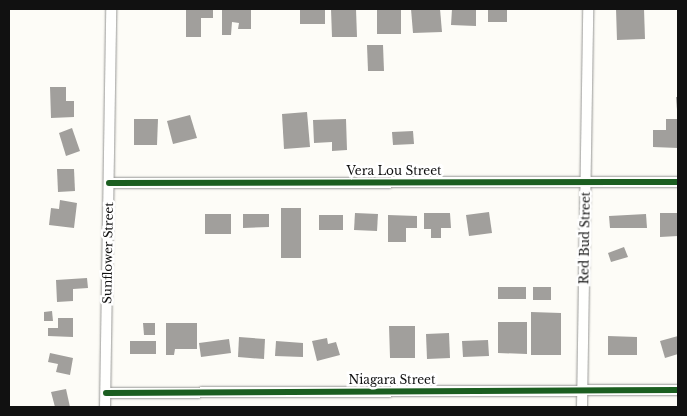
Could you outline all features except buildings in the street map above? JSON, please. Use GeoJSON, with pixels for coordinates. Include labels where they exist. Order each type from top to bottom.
{"type":"FeatureCollection","features":[{"type":"Feature","properties":{"kind":"street","name":"Sunflower Street"},"geometry":{"type":"LineString","coordinates":[[105,407],[111,9]]}},
{"type":"Feature","properties":{"kind":"street","name":"Red Bud Street"},"geometry":{"type":"LineString","coordinates":[[582,407],[587,183],[588,9]]}},
{"type":"Feature","properties":{"kind":"street","name":"Vera Lou Street"},"geometry":{"type":"LineString","coordinates":[[109,183],[678,182]]}},
{"type":"Feature","properties":{"kind":"street","name":"Niagara Street"},"geometry":{"type":"LineString","coordinates":[[106,393],[678,390]]}},
{"type":"Feature","properties":{"kind":"cycle path"},"geometry":{"type":"LineString","coordinates":[[109,183],[678,182]]}},
{"type":"Feature","properties":{"kind":"cycle path"},"geometry":{"type":"LineString","coordinates":[[106,393],[678,390]]}}]}
